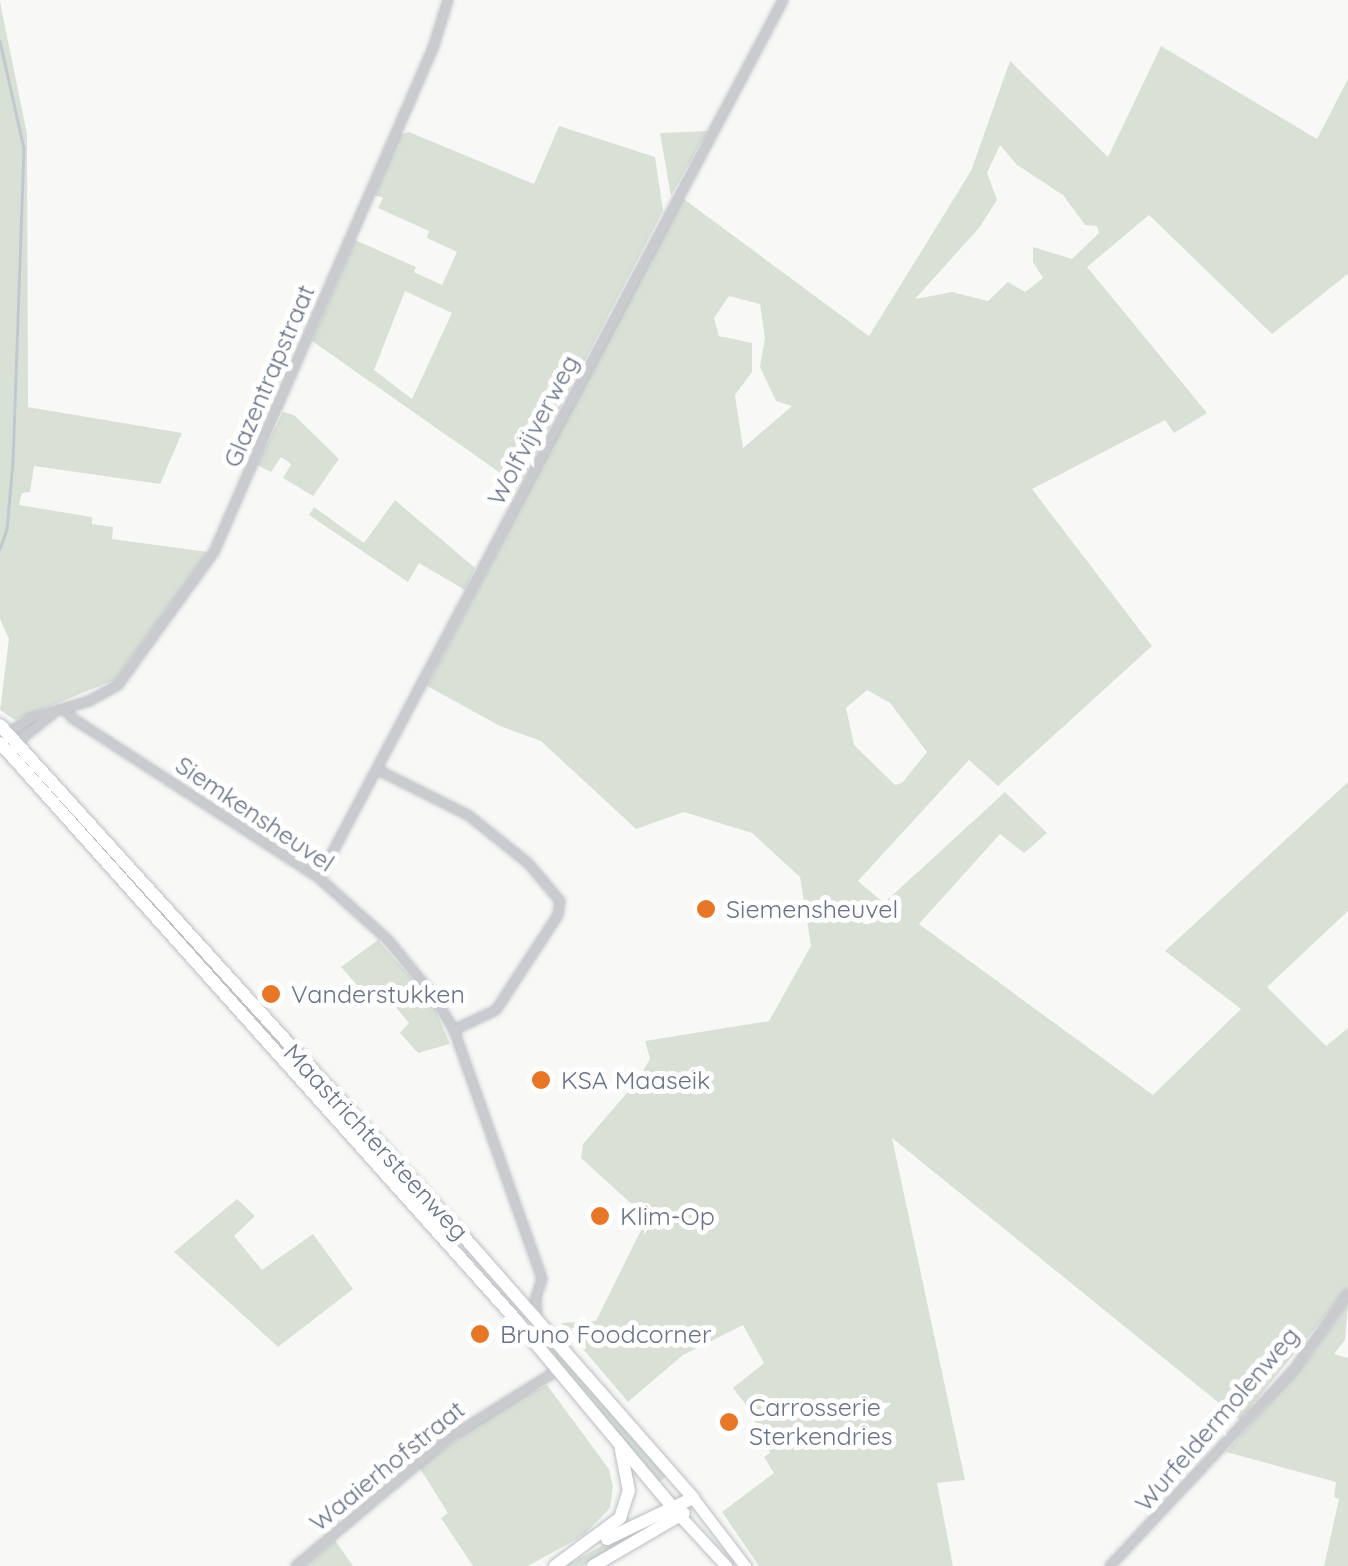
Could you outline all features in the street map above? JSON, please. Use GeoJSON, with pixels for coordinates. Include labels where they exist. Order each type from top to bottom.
{"type":"FeatureCollection","features":[{"type":"Feature","properties":{"kind":"main road","name":"Maastrichtersteenweg"},"geometry":{"type":"LineString","coordinates":[[6,736],[538,1320],[693,1498],[745,1566]]}},
{"type":"Feature","properties":{"kind":"main road","name":"Maastrichtersteenweg"},"geometry":{"type":"LineString","coordinates":[[6,736],[384,1177],[558,1370],[620,1448],[726,1566]]}},
{"type":"Feature","properties":{"kind":"main road"},"geometry":{"type":"LineString","coordinates":[[384,1177],[392,1167],[403,1170]]}},
{"type":"Feature","properties":{"kind":"main road"},"geometry":{"type":"LineString","coordinates":[[556,1566],[607,1532],[624,1512],[629,1491],[620,1448]]}},
{"type":"Feature","properties":{"kind":"main road"},"geometry":{"type":"LineString","coordinates":[[556,1566],[670,1505],[693,1498]]}},
{"type":"Feature","properties":{"kind":"main road"},"geometry":{"type":"LineString","coordinates":[[592,1566],[681,1517],[693,1498]]}},
{"type":"Feature","properties":{"kind":"street","name":"Glazentrapstraat"},"geometry":{"type":"LineString","coordinates":[[6,736],[104,694],[132,672],[214,552],[433,48],[448,0]]}},
{"type":"Feature","properties":{"kind":"street","name":"Wolfvijverweg"},"geometry":{"type":"LineString","coordinates":[[319,878],[783,0]]}},
{"type":"Feature","properties":{"kind":"street","name":"Siemkensheuvel"},"geometry":{"type":"LineString","coordinates":[[60,710],[319,878],[388,940],[433,995],[454,1030],[542,1278],[536,1298],[538,1320]]}},
{"type":"Feature","properties":{"kind":"street"},"geometry":{"type":"LineString","coordinates":[[378,770],[468,815],[558,894],[558,915],[496,1010],[454,1030]]}},
{"type":"Feature","properties":{"kind":"street","name":"Wurfeldermolenweg"},"geometry":{"type":"LineString","coordinates":[[1110,1566],[1294,1368],[1348,1294]]}},
{"type":"Feature","properties":{"kind":"street"},"geometry":{"type":"LineString","coordinates":[[520,1300],[536,1298]]}},
{"type":"Feature","properties":{"kind":"street","name":"Waaierhofstraat"},"geometry":{"type":"LineString","coordinates":[[296,1566],[449,1438],[558,1370]]}},
{"type":"Feature","properties":{"kind":"shaded area"},"geometry":{"type":"Polygon","coordinates":[[[0,2],[27,134],[28,407],[182,433],[160,484],[34,466],[30,492],[22,493],[19,505],[92,517],[92,524],[113,527],[112,539],[208,552],[115,680],[15,720],[0,710],[9,639],[0,619],[0,2]]]}},
{"type":"Feature","properties":{"kind":"shaded area"},"geometry":{"type":"Polygon","coordinates":[[[1161,46],[1317,139],[1348,79],[1348,274],[1272,334],[1149,215],[1087,267],[1207,413],[1174,433],[1165,420],[1032,489],[1152,646],[998,786],[969,760],[858,881],[884,903],[1005,792],[1047,833],[1024,853],[1000,834],[919,924],[1153,1095],[1241,1009],[1165,951],[1348,782],[1348,911],[1267,987],[1326,1046],[1348,1028],[1348,1288],[1240,1420],[892,1138],[965,1480],[937,1483],[953,1566],[759,1566],[722,1512],[774,1473],[764,1457],[770,1453],[749,1409],[733,1388],[764,1363],[743,1325],[683,1355],[628,1402],[561,1323],[596,1321],[647,1218],[581,1158],[583,1144],[637,1081],[650,1059],[645,1041],[769,1021],[811,946],[800,877],[752,833],[684,812],[636,829],[541,741],[500,726],[427,686],[681,197],[869,336],[971,171],[1010,61],[1108,157],[1161,46]],[[1000,145],[987,173],[997,200],[979,228],[915,299],[952,292],[988,301],[1008,282],[1025,292],[1043,278],[1033,262],[1033,247],[1072,259],[1099,233],[1097,226],[1085,225],[1063,195],[1017,165],[1000,145]],[[729,296],[714,318],[719,336],[752,343],[752,372],[735,395],[743,448],[792,406],[776,401],[760,367],[765,338],[760,304],[729,296]],[[867,690],[846,708],[854,745],[895,785],[902,783],[927,752],[890,703],[867,690]]]}},
{"type":"Feature","properties":{"kind":"shaded area"},"geometry":{"type":"Polygon","coordinates":[[[559,126],[655,157],[663,211],[519,486],[312,341],[355,240],[416,267],[414,272],[442,285],[457,252],[427,238],[429,231],[378,208],[383,198],[375,195],[399,135],[409,132],[534,184],[559,126]],[[405,291],[374,370],[412,399],[452,313],[405,291]]]}},
{"type":"Feature","properties":{"kind":"shaded area"},"geometry":{"type":"Polygon","coordinates":[[[708,131],[700,144],[671,196],[660,133],[708,131]]]}},
{"type":"Feature","properties":{"kind":"shaded area"},"geometry":{"type":"Polygon","coordinates":[[[283,412],[294,415],[339,459],[313,496],[283,478],[291,464],[281,457],[271,472],[257,465],[283,412]]]}},
{"type":"Feature","properties":{"kind":"shaded area"},"geometry":{"type":"Polygon","coordinates":[[[395,500],[475,568],[465,590],[419,563],[408,582],[309,515],[314,507],[364,543],[395,500]]]}},
{"type":"Feature","properties":{"kind":"shaded area"},"geometry":{"type":"Polygon","coordinates":[[[378,940],[432,1002],[450,1044],[418,1053],[400,1033],[409,1023],[384,993],[372,1002],[341,967],[378,940]]]}},
{"type":"Feature","properties":{"kind":"shaded area"},"geometry":{"type":"Polygon","coordinates":[[[237,1199],[255,1216],[234,1236],[262,1270],[313,1234],[353,1289],[278,1347],[174,1252],[237,1199]]]}},
{"type":"Feature","properties":{"kind":"shaded area"},"geometry":{"type":"Polygon","coordinates":[[[1348,1303],[1345,1340],[1334,1354],[1348,1358],[1348,1566],[1324,1566],[1339,1499],[1334,1497],[1336,1482],[1226,1452],[1304,1364],[1348,1303]]]}},
{"type":"Feature","properties":{"kind":"shaded area"},"geometry":{"type":"Polygon","coordinates":[[[529,1326],[669,1474],[656,1485],[529,1326]]]}},
{"type":"Feature","properties":{"kind":"shaded area"},"geometry":{"type":"Polygon","coordinates":[[[547,1385],[609,1469],[613,1486],[610,1508],[584,1535],[528,1566],[473,1566],[441,1518],[448,1513],[419,1467],[500,1408],[547,1385]]]}},
{"type":"Feature","properties":{"kind":"shaded area"},"geometry":{"type":"Polygon","coordinates":[[[654,1516],[658,1524],[582,1566],[566,1566],[654,1516]]]}},
{"type":"Feature","properties":{"kind":"shaded area"},"geometry":{"type":"Polygon","coordinates":[[[335,1540],[353,1566],[304,1566],[335,1540]]]}},
{"type":"Feature","properties":{"kind":"waterway"},"geometry":{"type":"LineString","coordinates":[[0,41],[24,148],[13,462],[7,529],[0,549]]}},
{"type":"Feature","properties":{"kind":"place","name":"Siemensheuvel"},"geometry":{"type":"Point","coordinates":[706,909]}},
{"type":"Feature","properties":{"kind":"place","name":"Vanderstukken"},"geometry":{"type":"Point","coordinates":[271,994]}},
{"type":"Feature","properties":{"kind":"place","name":"KSA Maaseik"},"geometry":{"type":"Point","coordinates":[541,1080]}},
{"type":"Feature","properties":{"kind":"place","name":"Klim-Op"},"geometry":{"type":"Point","coordinates":[600,1216]}},
{"type":"Feature","properties":{"kind":"place","name":"Bruno Foodcorner"},"geometry":{"type":"Point","coordinates":[480,1334]}},
{"type":"Feature","properties":{"kind":"place","name":"Carrosserie Sterkendries"},"geometry":{"type":"Point","coordinates":[729,1422]}}]}
